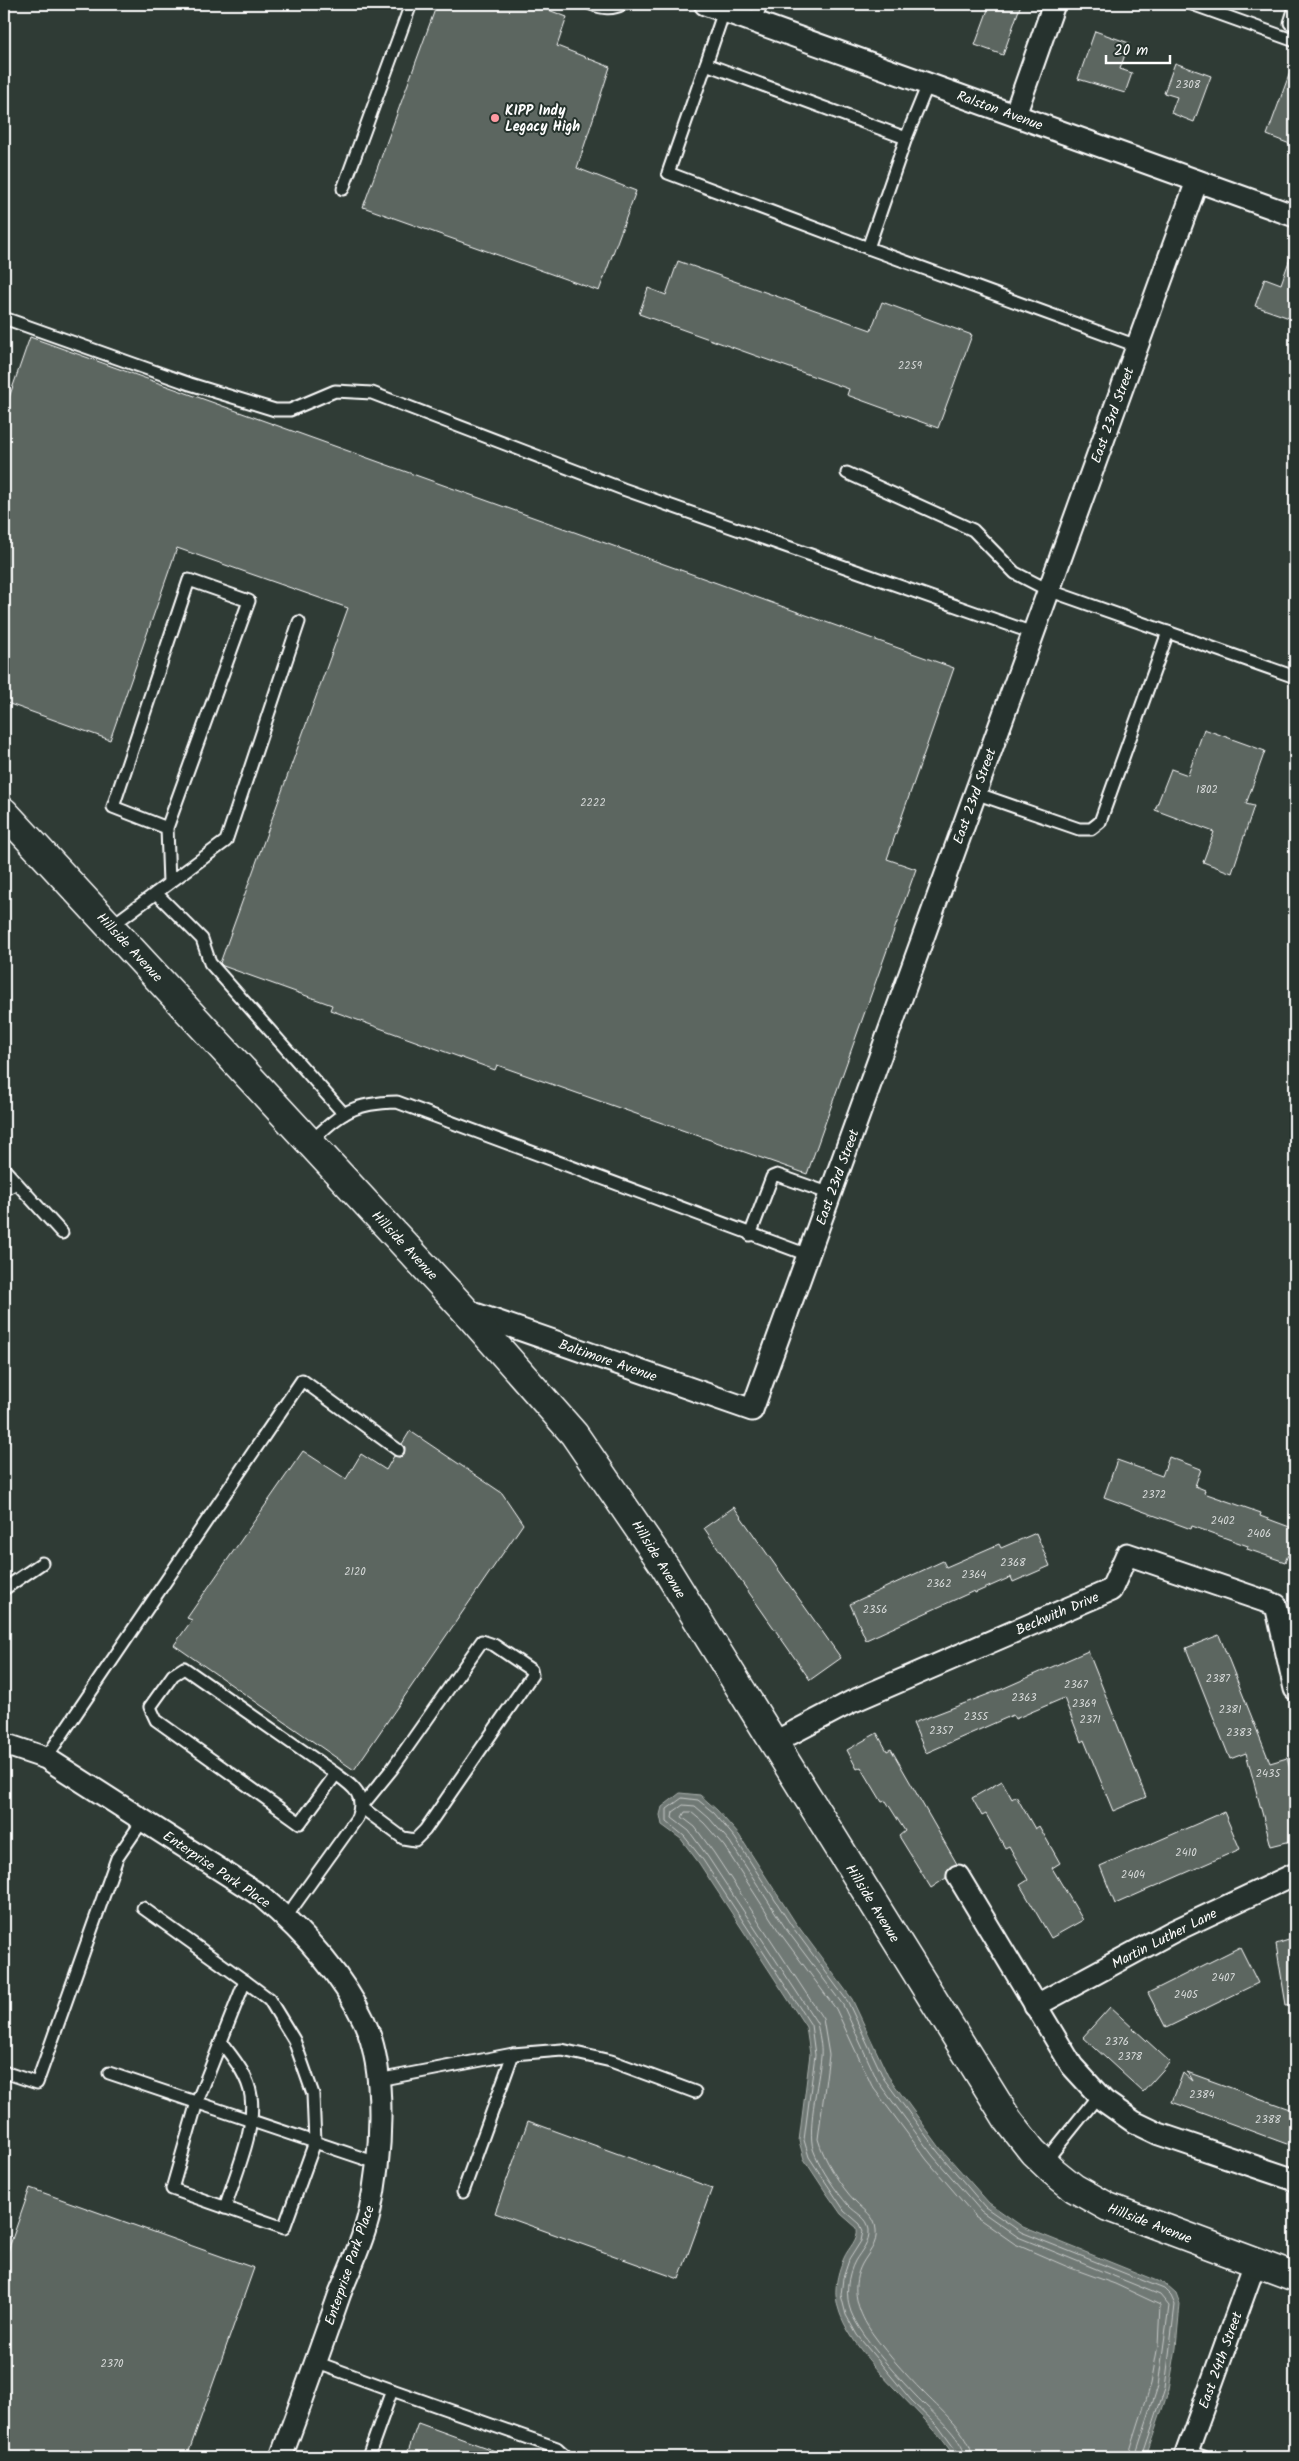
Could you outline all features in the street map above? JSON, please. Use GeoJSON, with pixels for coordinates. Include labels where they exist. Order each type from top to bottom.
{"type":"FeatureCollection","features":[{"type":"Feature","properties":{"kind":"street"},"geometry":{"type":"LineString","coordinates":[[1015,115],[1054,4]]}},
{"type":"Feature","properties":{"kind":"street","name":"Ralston Avenue"},"geometry":{"type":"LineString","coordinates":[[714,7],[758,13],[928,84],[1295,216]]}},
{"type":"Feature","properties":{"kind":"street","name":"East 23rd Street"},"geometry":{"type":"LineString","coordinates":[[752,1410],[1197,181]]}},
{"type":"Feature","properties":{"kind":"street","name":"Hillside Avenue"},"geometry":{"type":"LineString","coordinates":[[4,812],[546,1400],[589,1455],[652,1547],[1008,2120],[1044,2163],[1074,2188],[1118,2212],[1295,2277]]}},
{"type":"Feature","properties":{"kind":"street","name":"Baltimore Avenue"},"geometry":{"type":"LineString","coordinates":[[464,1310],[752,1410]]}},
{"type":"Feature","properties":{"kind":"street","name":"Beckwith Drive"},"geometry":{"type":"LineString","coordinates":[[773,1743],[850,1702],[1112,1590],[1127,1554],[1276,1605],[1295,1689]]}},
{"type":"Feature","properties":{"kind":"street","name":"Enterprise Park Place"},"geometry":{"type":"LineString","coordinates":[[4,1744],[46,1758],[261,1896],[286,1917],[339,1979],[365,2022],[377,2066],[380,2117],[377,2162],[369,2216],[281,2457]]}},
{"type":"Feature","properties":{"kind":"street","name":"Martin Luther Lane"},"geometry":{"type":"LineString","coordinates":[[1035,2006],[1172,1932],[1295,1874]]}},
{"type":"Feature","properties":{"kind":"street"},"geometry":{"type":"LineString","coordinates":[[958,1876],[1072,2066],[1098,2096],[1122,2115],[1159,2134],[1295,2180]]}},
{"type":"Feature","properties":{"kind":"street","name":"East 24th Street"},"geometry":{"type":"LineString","coordinates":[[1192,2455],[1255,2263]]}},
{"type":"Feature","properties":{"kind":"lane"},"geometry":{"type":"LineString","coordinates":[[343,189],[411,4]]}},
{"type":"Feature","properties":{"kind":"lane"},"geometry":{"type":"LineString","coordinates":[[591,4],[600,7],[616,8],[623,4]]}},
{"type":"Feature","properties":{"kind":"lane"},"geometry":{"type":"LineString","coordinates":[[1192,4],[1295,41]]}},
{"type":"Feature","properties":{"kind":"lane"},"geometry":{"type":"LineString","coordinates":[[714,7],[706,64],[668,172],[868,248],[1137,346]]}},
{"type":"Feature","properties":{"kind":"lane"},"geometry":{"type":"LineString","coordinates":[[1290,23],[1295,7]]}},
{"type":"Feature","properties":{"kind":"lane"},"geometry":{"type":"LineString","coordinates":[[706,64],[906,138]]}},
{"type":"Feature","properties":{"kind":"lane"},"geometry":{"type":"LineString","coordinates":[[868,248],[906,138],[928,84]]}},
{"type":"Feature","properties":{"kind":"lane"},"geometry":{"type":"LineString","coordinates":[[4,318],[190,384],[275,410],[290,410],[335,391],[372,392],[622,489],[1033,633]]}},
{"type":"Feature","properties":{"kind":"lane"},"geometry":{"type":"LineString","coordinates":[[847,473],[973,530],[1015,573],[1048,590],[1295,677]]}},
{"type":"Feature","properties":{"kind":"lane"},"geometry":{"type":"LineString","coordinates":[[167,828],[113,807],[189,580],[249,601],[167,828],[170,883]]}},
{"type":"Feature","properties":{"kind":"lane"},"geometry":{"type":"LineString","coordinates":[[110,926],[226,841],[299,622]]}},
{"type":"Feature","properties":{"kind":"lane"},"geometry":{"type":"LineString","coordinates":[[975,793],[1079,828],[1091,829],[1100,822],[1168,632]]}},
{"type":"Feature","properties":{"kind":"lane"},"geometry":{"type":"LineString","coordinates":[[156,893],[202,939],[210,963],[344,1114]]}},
{"type":"Feature","properties":{"kind":"lane"},"geometry":{"type":"LineString","coordinates":[[310,1142],[351,1108],[371,1103],[397,1102],[808,1255]]}},
{"type":"Feature","properties":{"kind":"lane"},"geometry":{"type":"LineString","coordinates":[[4,1169],[62,1233]]}},
{"type":"Feature","properties":{"kind":"lane"},"geometry":{"type":"LineString","coordinates":[[750,1235],[772,1177],[777,1175],[831,1194]]}},
{"type":"Feature","properties":{"kind":"lane"},"geometry":{"type":"LineString","coordinates":[[4,1190],[16,1184]]}},
{"type":"Feature","properties":{"kind":"lane"},"geometry":{"type":"LineString","coordinates":[[46,1758],[302,1380],[398,1450]]}},
{"type":"Feature","properties":{"kind":"lane"},"geometry":{"type":"LineString","coordinates":[[4,1588],[42,1563]]}},
{"type":"Feature","properties":{"kind":"lane"},"geometry":{"type":"LineString","coordinates":[[286,1917],[357,1818],[361,1807],[392,1769],[482,1641],[494,1645],[531,1670],[532,1675],[528,1682],[425,1830],[415,1840],[403,1838],[361,1807],[355,1787],[184,1668],[173,1675],[150,1706],[156,1720],[300,1823],[336,1774]]}},
{"type":"Feature","properties":{"kind":"lane"},"geometry":{"type":"LineString","coordinates":[[4,2072],[36,2083],[117,1858],[143,1820]]}},
{"type":"Feature","properties":{"kind":"lane"},"geometry":{"type":"LineString","coordinates":[[144,1908],[269,1999],[294,2040],[313,2094],[315,2142],[284,2228],[172,2190],[197,2102],[244,1981]]}},
{"type":"Feature","properties":{"kind":"lane"},"geometry":{"type":"LineString","coordinates":[[221,2042],[240,2068],[251,2094],[252,2121],[226,2208]]}},
{"type":"Feature","properties":{"kind":"lane"},"geometry":{"type":"LineString","coordinates":[[378,2080],[513,2054],[562,2050],[611,2061],[695,2092]]}},
{"type":"Feature","properties":{"kind":"lane"},"geometry":{"type":"LineString","coordinates":[[463,2192],[513,2054]]}},
{"type":"Feature","properties":{"kind":"lane"},"geometry":{"type":"LineString","coordinates":[[109,2073],[377,2162]]}},
{"type":"Feature","properties":{"kind":"lane"},"geometry":{"type":"LineString","coordinates":[[1044,2163],[1098,2096]]}},
{"type":"Feature","properties":{"kind":"lane"},"geometry":{"type":"LineString","coordinates":[[316,2362],[557,2448],[567,2457]]}},
{"type":"Feature","properties":{"kind":"lane"},"geometry":{"type":"LineString","coordinates":[[368,2457],[392,2390]]}},
{"type":"Feature","properties":{"kind":"water"},"geometry":{"type":"Polygon","coordinates":[[[680,1793],[700,1795],[717,1810],[739,1835],[795,1922],[852,1999],[888,2076],[941,2149],[989,2203],[1023,2227],[1167,2285],[1176,2293],[1180,2304],[1176,2348],[1169,2389],[1146,2457],[955,2457],[937,2433],[875,2368],[861,2350],[840,2314],[836,2296],[841,2267],[846,2254],[855,2240],[857,2228],[841,2214],[825,2191],[804,2159],[799,2141],[810,2054],[806,2027],[699,1863],[681,1839],[662,1825],[660,1815],[662,1807],[680,1793]]]}},
{"type":"Feature","properties":{"kind":"building","name":"KIPP Indy Legacy High"},"geometry":{"type":"Polygon","coordinates":[[[437,4],[533,4],[567,17],[557,46],[610,67],[577,168],[636,191],[599,291],[363,207],[437,4]]]}},
{"type":"Feature","properties":{"kind":"building"},"geometry":{"type":"Polygon","coordinates":[[[990,4],[1021,4],[1003,55],[975,45],[990,4]]]}},
{"type":"Feature","properties":{"kind":"building"},"geometry":{"type":"Polygon","coordinates":[[[1095,31],[1129,43],[1120,69],[1132,73],[1125,93],[1078,79],[1095,31]]]}},
{"type":"Feature","properties":{"kind":"building"},"geometry":{"type":"Polygon","coordinates":[[[1175,63],[1211,76],[1194,122],[1171,113],[1177,97],[1164,93],[1175,63]]]}},
{"type":"Feature","properties":{"kind":"building"},"geometry":{"type":"Polygon","coordinates":[[[1293,64],[1295,64],[1295,146],[1267,135],[1293,64]]]}},
{"type":"Feature","properties":{"kind":"building"},"geometry":{"type":"Polygon","coordinates":[[[1293,250],[1295,250],[1295,320],[1255,306],[1265,278],[1281,284],[1293,250]]]}},
{"type":"Feature","properties":{"kind":"building"},"geometry":{"type":"Polygon","coordinates":[[[678,261],[871,330],[882,302],[972,335],[938,428],[847,395],[849,389],[639,314],[648,288],[666,295],[678,261]]]}},
{"type":"Feature","properties":{"kind":"building"},"geometry":{"type":"Polygon","coordinates":[[[30,337],[954,668],[887,859],[916,869],[807,1174],[497,1065],[495,1070],[330,1010],[332,1005],[223,966],[220,963],[348,608],[177,548],[110,740],[4,702],[4,412],[30,337]]]}},
{"type":"Feature","properties":{"kind":"building"},"geometry":{"type":"Polygon","coordinates":[[[1204,729],[1265,751],[1246,804],[1254,806],[1232,873],[1203,862],[1214,832],[1155,810],[1171,769],[1188,775],[1204,729]]]}},
{"type":"Feature","properties":{"kind":"building"},"geometry":{"type":"Polygon","coordinates":[[[410,1431],[502,1493],[523,1524],[354,1770],[174,1645],[192,1620],[187,1618],[303,1451],[346,1479],[361,1454],[386,1470],[394,1456],[401,1457],[404,1454],[405,1447],[402,1444],[410,1431]]]}},
{"type":"Feature","properties":{"kind":"building"},"geometry":{"type":"Polygon","coordinates":[[[1169,1457],[1201,1469],[1195,1486],[1205,1490],[1204,1493],[1261,1513],[1260,1516],[1295,1529],[1295,1558],[1288,1555],[1285,1562],[1247,1549],[1248,1546],[1192,1526],[1191,1529],[1104,1497],[1117,1460],[1162,1476],[1169,1457]]]}},
{"type":"Feature","properties":{"kind":"building"},"geometry":{"type":"Polygon","coordinates":[[[734,1507],[841,1658],[810,1680],[704,1528],[734,1507]]]}},
{"type":"Feature","properties":{"kind":"building"},"geometry":{"type":"Polygon","coordinates":[[[1036,1533],[1050,1566],[1013,1582],[1011,1577],[975,1593],[974,1591],[866,1640],[850,1604],[943,1561],[946,1567],[999,1544],[1001,1548],[1036,1533]]]}},
{"type":"Feature","properties":{"kind":"building"},"geometry":{"type":"Polygon","coordinates":[[[1219,1635],[1270,1763],[1287,1758],[1295,1787],[1295,1840],[1271,1846],[1246,1753],[1230,1759],[1186,1648],[1219,1635]]]}},
{"type":"Feature","properties":{"kind":"building"},"geometry":{"type":"Polygon","coordinates":[[[1088,1651],[1146,1797],[1113,1811],[1084,1740],[1081,1742],[1064,1698],[1015,1719],[1013,1715],[926,1753],[913,1723],[1002,1689],[1088,1651]]]}},
{"type":"Feature","properties":{"kind":"building"},"geometry":{"type":"Polygon","coordinates":[[[877,1733],[887,1751],[891,1749],[957,1864],[947,1870],[946,1878],[931,1888],[899,1836],[905,1831],[886,1801],[882,1802],[861,1767],[857,1769],[847,1750],[877,1733]]]}},
{"type":"Feature","properties":{"kind":"building"},"geometry":{"type":"Polygon","coordinates":[[[1002,1781],[1012,1799],[1016,1796],[1035,1829],[1039,1826],[1060,1863],[1052,1868],[1083,1920],[1051,1938],[1020,1885],[1028,1880],[1009,1846],[1005,1848],[986,1814],[982,1816],[972,1798],[1002,1781]]]}},
{"type":"Feature","properties":{"kind":"building"},"geometry":{"type":"Polygon","coordinates":[[[1224,1812],[1240,1849],[1115,1904],[1100,1866],[1224,1812]]]}},
{"type":"Feature","properties":{"kind":"building"},"geometry":{"type":"Polygon","coordinates":[[[1295,1938],[1295,2004],[1286,2005],[1276,1944],[1295,1938]]]}},
{"type":"Feature","properties":{"kind":"building"},"geometry":{"type":"Polygon","coordinates":[[[1240,1947],[1258,1983],[1166,2028],[1148,1993],[1240,1947]]]}},
{"type":"Feature","properties":{"kind":"building"},"geometry":{"type":"Polygon","coordinates":[[[1110,2007],[1170,2062],[1143,2092],[1083,2037],[1110,2007]]]}},
{"type":"Feature","properties":{"kind":"building"},"geometry":{"type":"Polygon","coordinates":[[[1187,2072],[1295,2111],[1295,2147],[1172,2102],[1183,2073],[1192,2081],[1187,2072]]]}},
{"type":"Feature","properties":{"kind":"building"},"geometry":{"type":"Polygon","coordinates":[[[528,2121],[712,2188],[679,2279],[495,2213],[528,2121]]]}},
{"type":"Feature","properties":{"kind":"building"},"geometry":{"type":"Polygon","coordinates":[[[30,2188],[254,2268],[187,2457],[4,2457],[4,2262],[30,2188]]]}},
{"type":"Feature","properties":{"kind":"building"},"geometry":{"type":"Polygon","coordinates":[[[418,2423],[506,2455],[506,2457],[406,2457],[418,2423]]]}},
{"type":"Feature","properties":{"kind":"place","name":"KIPP Indy Legacy High"},"geometry":{"type":"Point","coordinates":[495,118]}}]}
